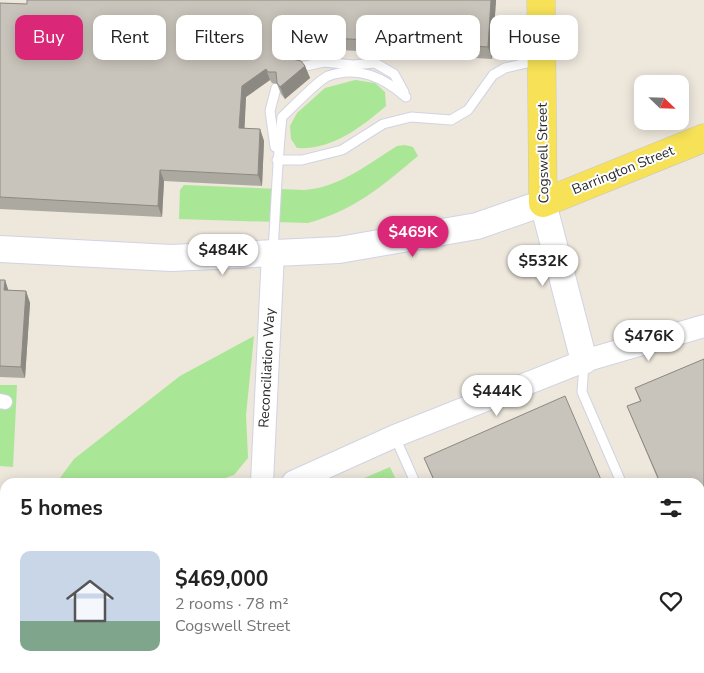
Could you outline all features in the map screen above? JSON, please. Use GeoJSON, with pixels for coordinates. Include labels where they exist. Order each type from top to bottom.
{"type":"FeatureCollection","features":[{"type":"Feature","properties":{"kind":"main road","name":"Cogswell Street"},"geometry":{"type":"LineString","coordinates":[[541,0],[541,15]]}},
{"type":"Feature","properties":{"kind":"main road","name":"Cogswell Street"},"geometry":{"type":"LineString","coordinates":[[542,60],[543,203],[584,361]]}},
{"type":"Feature","properties":{"kind":"main road","name":"Barrington Street"},"geometry":{"type":"LineString","coordinates":[[543,203],[704,138]]}},
{"type":"Feature","properties":{"kind":"main road"},"geometry":{"type":"LineString","coordinates":[[0,249],[171,258],[339,250],[477,226],[543,203]]}},
{"type":"Feature","properties":{"kind":"street","name":"Reconciliation Way"},"geometry":{"type":"LineString","coordinates":[[262,478],[273,253]]}},
{"type":"Feature","properties":{"kind":"street"},"geometry":{"type":"LineString","coordinates":[[302,478],[395,436],[584,361],[704,326]]}},
{"type":"Feature","properties":{"kind":"lane"},"geometry":{"type":"LineString","coordinates":[[277,160],[302,160],[342,150],[382,124],[412,117],[451,120],[468,110],[493,75],[506,68],[542,60]]}},
{"type":"Feature","properties":{"kind":"lane"},"geometry":{"type":"LineString","coordinates":[[273,253],[277,160],[282,117],[328,76],[354,72],[372,74],[387,81],[406,96],[394,74],[375,63],[324,62],[301,67]]}},
{"type":"Feature","properties":{"kind":"lane"},"geometry":{"type":"LineString","coordinates":[[276,88],[270,111],[277,160]]}},
{"type":"Feature","properties":{"kind":"lane"},"geometry":{"type":"LineString","coordinates":[[584,361],[582,392],[619,478]]}},
{"type":"Feature","properties":{"kind":"lane"},"geometry":{"type":"LineString","coordinates":[[395,436],[413,478]]}},
{"type":"Feature","properties":{"kind":"green space"},"geometry":{"type":"Polygon","coordinates":[[[355,80],[375,83],[385,92],[386,106],[345,136],[310,148],[297,148],[291,139],[290,126],[297,113],[325,88],[355,80]]]}},
{"type":"Feature","properties":{"kind":"green space"},"geometry":{"type":"Polygon","coordinates":[[[397,146],[413,147],[418,156],[367,196],[325,218],[308,223],[179,219],[180,190],[184,185],[304,190],[317,188],[341,180],[397,146]]]}},
{"type":"Feature","properties":{"kind":"green space"},"geometry":{"type":"Polygon","coordinates":[[[254,336],[246,415],[248,458],[234,475],[225,478],[60,478],[74,459],[180,376],[254,336]]]}},
{"type":"Feature","properties":{"kind":"green space"},"geometry":{"type":"Polygon","coordinates":[[[0,385],[17,385],[13,467],[0,466],[0,385]]]}},
{"type":"Feature","properties":{"kind":"green space"},"geometry":{"type":"Polygon","coordinates":[[[390,467],[395,478],[364,478],[390,467]]]}},
{"type":"Feature","properties":{"kind":"building"},"geometry":{"type":"Polygon","coordinates":[[[27,0],[491,0],[488,47],[480,47],[480,15],[356,15],[356,39],[346,39],[346,15],[272,15],[272,60],[296,60],[301,61],[305,66],[280,87],[277,83],[276,72],[268,72],[266,69],[242,86],[239,128],[260,129],[258,175],[160,170],[158,206],[0,197],[0,3],[27,4],[27,0]]]}},
{"type":"Feature","properties":{"kind":"building"},"geometry":{"type":"Polygon","coordinates":[[[0,280],[5,280],[4,290],[26,291],[21,367],[0,366],[0,280]]]}},
{"type":"Feature","properties":{"kind":"building"},"geometry":{"type":"Polygon","coordinates":[[[704,359],[704,478],[658,478],[627,406],[641,401],[635,388],[704,359]]]}},
{"type":"Feature","properties":{"kind":"building"},"geometry":{"type":"Polygon","coordinates":[[[565,396],[600,478],[433,478],[424,458],[565,396]]]}}]}
